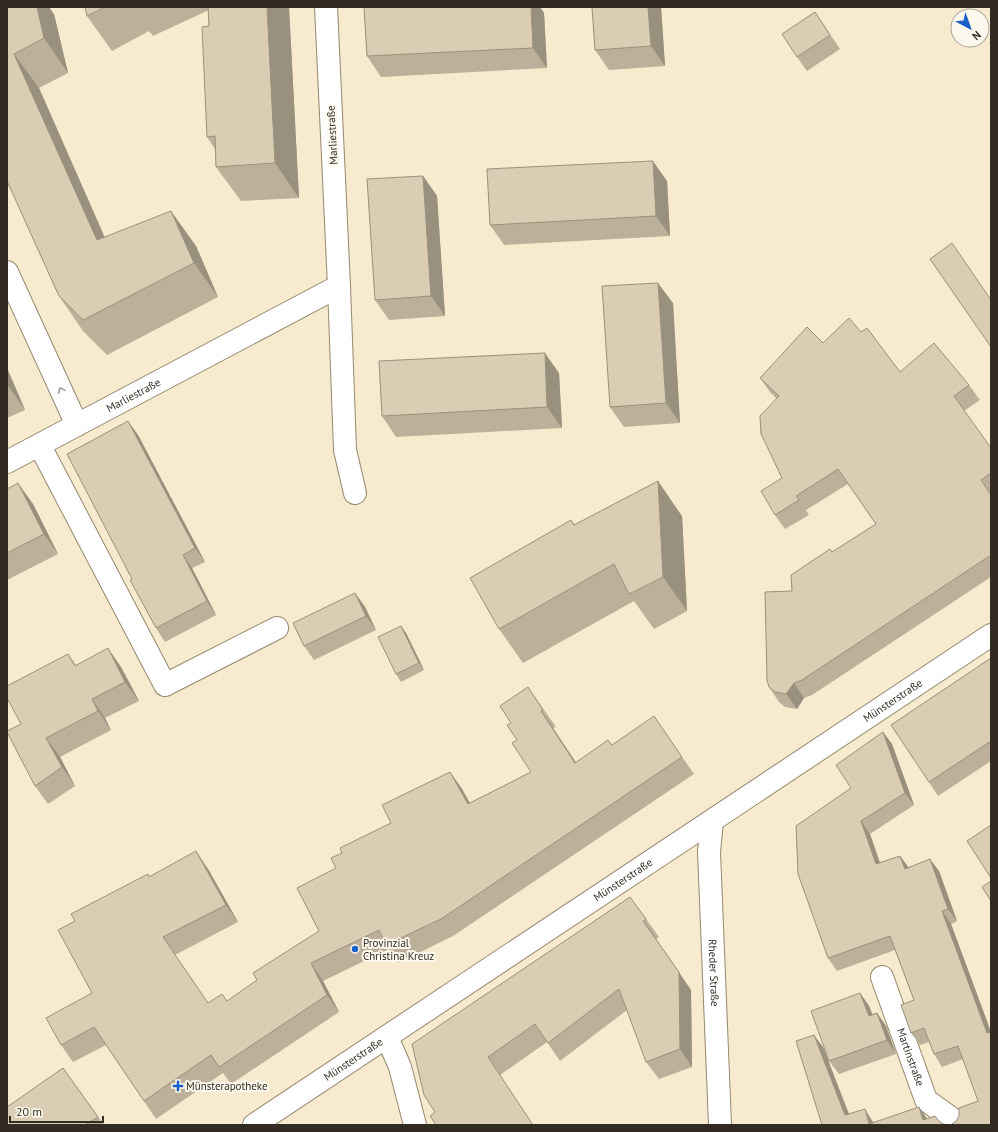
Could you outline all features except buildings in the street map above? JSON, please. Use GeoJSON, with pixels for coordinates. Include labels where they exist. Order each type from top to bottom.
{"type":"FeatureCollection","features":[{"type":"Feature","properties":{"kind":"street","name":"Marliestraße"},"geometry":{"type":"LineString","coordinates":[[326,7],[345,450],[355,493]]}},
{"type":"Feature","properties":{"kind":"street"},"geometry":{"type":"LineString","coordinates":[[7,272],[77,426]]}},
{"type":"Feature","properties":{"kind":"street","name":"Marliestraße"},"geometry":{"type":"LineString","coordinates":[[7,462],[40,446],[339,286]]}},
{"type":"Feature","properties":{"kind":"street"},"geometry":{"type":"LineString","coordinates":[[40,446],[165,685],[277,628]]}},
{"type":"Feature","properties":{"kind":"street","name":"Münsterstraße"},"geometry":{"type":"LineString","coordinates":[[254,1125],[991,635]]}},
{"type":"Feature","properties":{"kind":"street","name":"Rheder Straße"},"geometry":{"type":"LineString","coordinates":[[712,821],[710,852],[720,1125]]}},
{"type":"Feature","properties":{"kind":"street","name":"Martinstraße"},"geometry":{"type":"LineString","coordinates":[[882,977],[926,1100],[955,1121],[956,1125]]}},
{"type":"Feature","properties":{"kind":"street"},"geometry":{"type":"LineString","coordinates":[[387,1037],[400,1067],[415,1125]]}},
{"type":"Feature","properties":{"kind":"place","name":"Provinzial Christina Kreuz"},"geometry":{"type":"Point","coordinates":[355,949]}},
{"type":"Feature","properties":{"kind":"place","name":"Münsterapotheke"},"geometry":{"type":"Point","coordinates":[178,1086]}}]}
